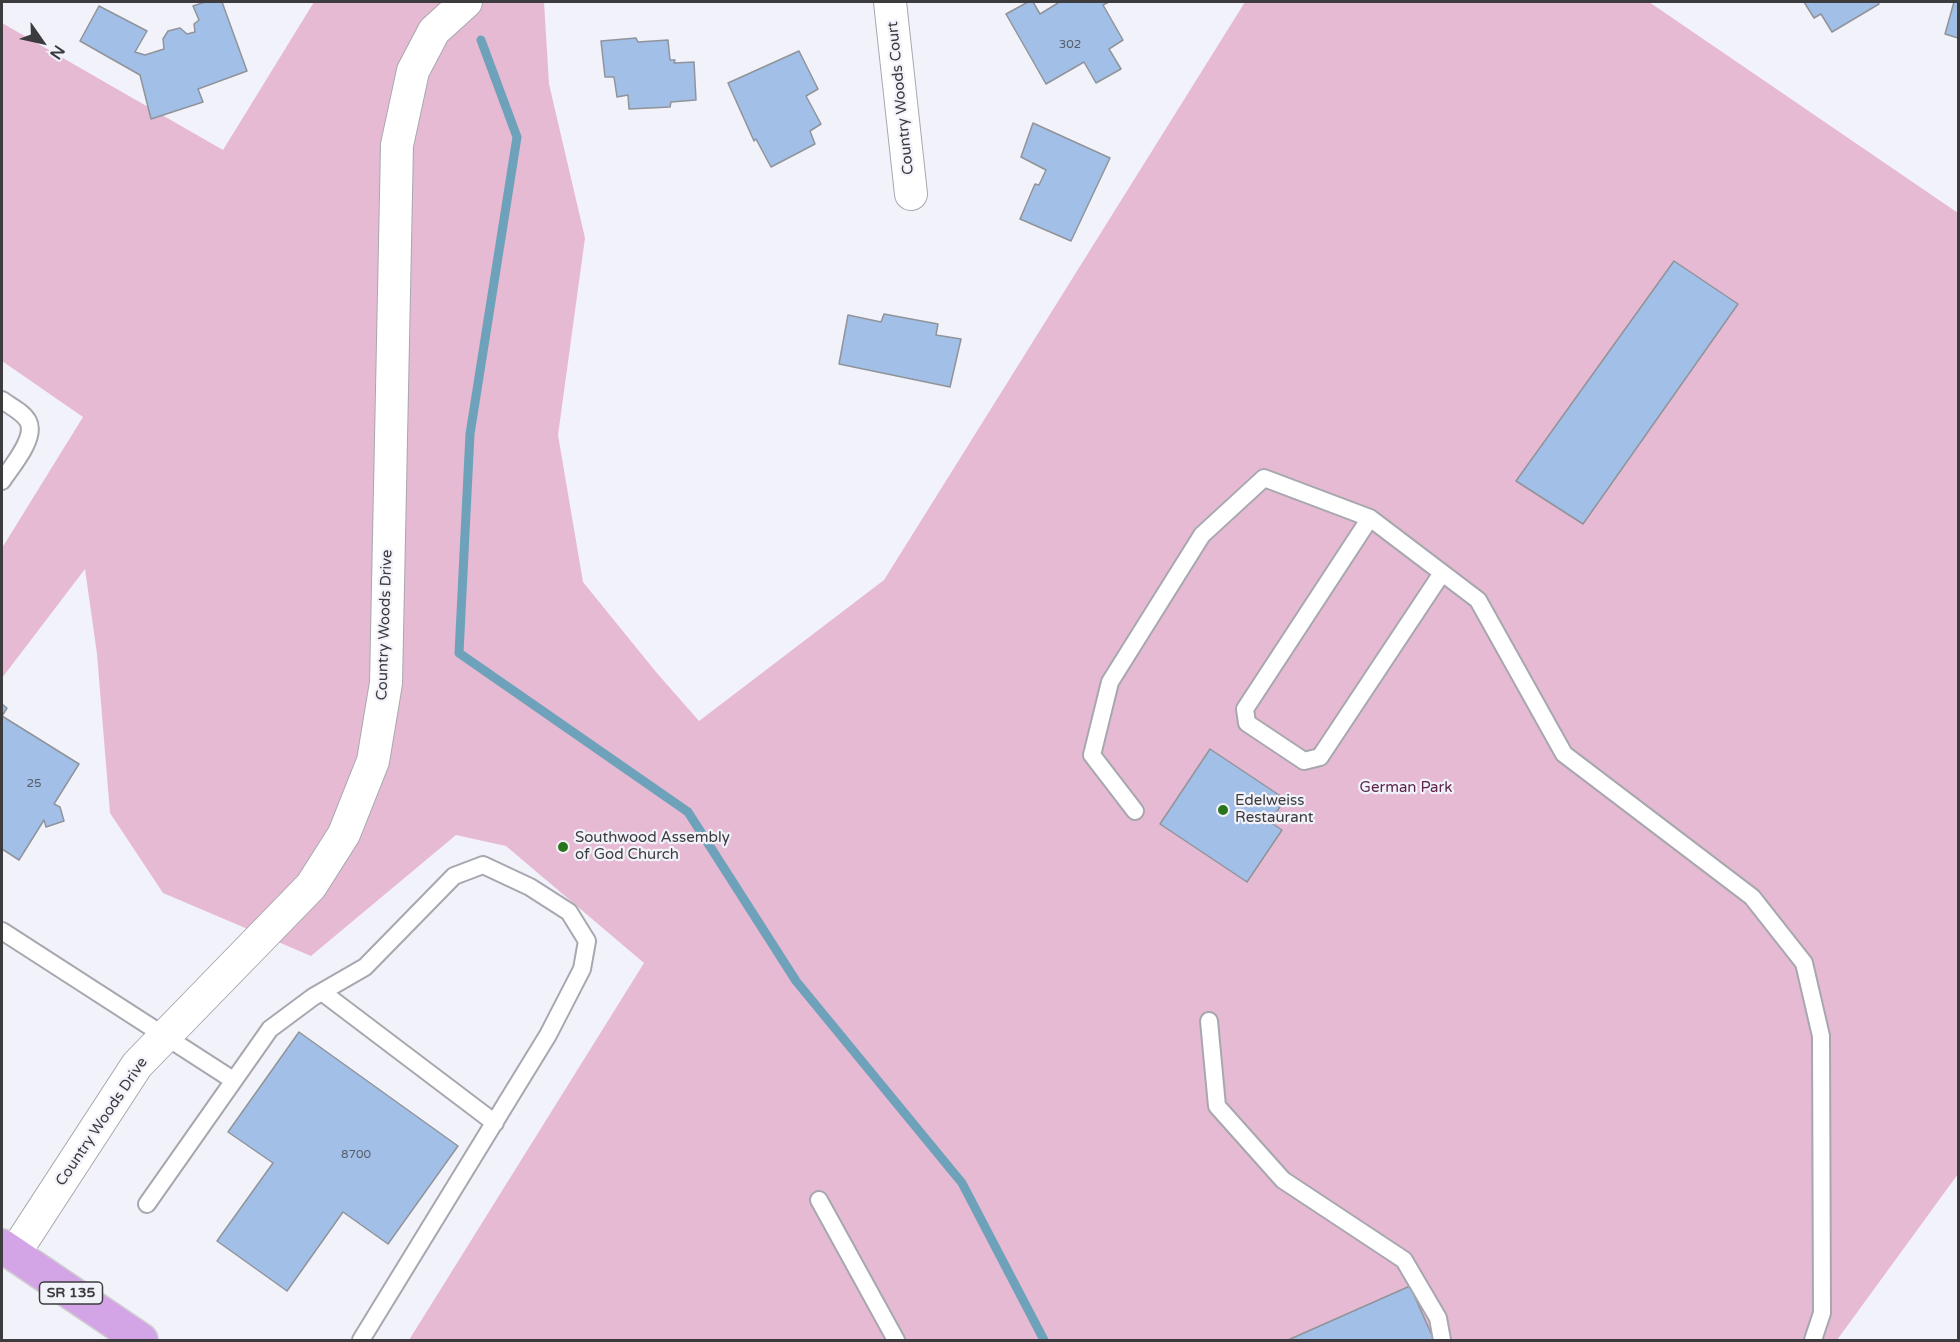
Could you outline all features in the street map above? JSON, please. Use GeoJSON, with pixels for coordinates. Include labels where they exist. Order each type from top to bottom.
{"type":"FeatureCollection","features":[{"type":"Feature","properties":{"kind":"main road","name":"SR 135"},"geometry":{"type":"LineString","coordinates":[[8,1250],[141,1341]]}},
{"type":"Feature","properties":{"kind":"street","name":"Country Woods Drive"},"geometry":{"type":"LineString","coordinates":[[8,1250],[137,1065],[311,886],[344,834],[373,761],[386,683],[397,145],[413,71],[434,31],[466,2]]}},
{"type":"Feature","properties":{"kind":"street","name":"Country Woods Court"},"geometry":{"type":"LineString","coordinates":[[890,2],[911,194]]}},
{"type":"Feature","properties":{"kind":"lane"},"geometry":{"type":"LineString","coordinates":[[2,400],[21,413],[29,422],[30,433],[27,443],[2,481]]}},
{"type":"Feature","properties":{"kind":"lane"},"geometry":{"type":"LineString","coordinates":[[1135,811],[1092,755],[1110,682],[1202,536],[1264,478],[1370,518],[1478,600],[1564,754],[1752,897],[1804,963],[1821,1036],[1822,1313],[1813,1341]]}},
{"type":"Feature","properties":{"kind":"lane"},"geometry":{"type":"LineString","coordinates":[[1370,518],[1245,708],[1247,723],[1304,761],[1320,758],[1442,573]]}},
{"type":"Feature","properties":{"kind":"lane"},"geometry":{"type":"LineString","coordinates":[[147,1204],[270,1029],[322,992],[365,967],[454,876],[483,865],[530,887],[569,912],[587,941],[582,969],[548,1035],[362,1341]]}},
{"type":"Feature","properties":{"kind":"lane"},"geometry":{"type":"LineString","coordinates":[[2,931],[164,1038],[233,1080]]}},
{"type":"Feature","properties":{"kind":"lane"},"geometry":{"type":"LineString","coordinates":[[322,992],[495,1123]]}},
{"type":"Feature","properties":{"kind":"lane"},"geometry":{"type":"LineString","coordinates":[[1209,1021],[1217,1106],[1283,1180],[1404,1260],[1438,1318],[1442,1341]]}},
{"type":"Feature","properties":{"kind":"lane"},"geometry":{"type":"LineString","coordinates":[[819,1200],[896,1341]]}},
{"type":"Feature","properties":{"kind":"green space","name":"German Park"},"geometry":{"type":"Polygon","coordinates":[[[314,2],[544,2],[549,84],[585,238],[558,435],[583,582],[699,721],[884,580],[1245,2],[1649,2],[1958,213],[1958,1174],[1837,1340],[409,1340],[644,963],[506,846],[456,835],[311,956],[163,893],[110,813],[97,654],[85,569],[2,678],[2,548],[83,417],[2,361],[2,23],[223,150],[314,2]]]}},
{"type":"Feature","properties":{"kind":"building"},"geometry":{"type":"Polygon","coordinates":[[[205,2],[222,2],[247,71],[198,89],[203,102],[151,119],[140,75],[80,41],[99,6],[147,31],[135,52],[145,55],[164,49],[163,39],[168,31],[180,28],[187,34],[195,32],[194,24],[199,20],[193,6],[205,2]]]}},
{"type":"Feature","properties":{"kind":"building"},"geometry":{"type":"Polygon","coordinates":[[[1028,2],[1033,2],[1040,14],[1057,2],[1109,2],[1103,5],[1123,40],[1109,49],[1121,69],[1096,83],[1084,62],[1046,84],[1006,14],[1028,2]]]}},
{"type":"Feature","properties":{"kind":"building"},"geometry":{"type":"Polygon","coordinates":[[[1804,2],[1878,2],[1879,4],[1832,32],[1821,14],[1814,18],[1804,2]]]}},
{"type":"Feature","properties":{"kind":"building"},"geometry":{"type":"Polygon","coordinates":[[[1954,2],[1958,2],[1958,38],[1945,34],[1954,2]]]}},
{"type":"Feature","properties":{"kind":"building"},"geometry":{"type":"Polygon","coordinates":[[[636,38],[638,42],[668,40],[670,60],[675,60],[674,63],[694,62],[696,100],[671,102],[670,107],[629,109],[628,95],[617,97],[614,77],[605,77],[601,41],[636,38]]]}},
{"type":"Feature","properties":{"kind":"building"},"geometry":{"type":"Polygon","coordinates":[[[799,51],[818,89],[806,96],[821,124],[810,131],[815,144],[771,167],[756,139],[754,141],[728,83],[799,51]]]}},
{"type":"Feature","properties":{"kind":"building"},"geometry":{"type":"Polygon","coordinates":[[[1033,123],[1110,158],[1071,241],[1020,219],[1035,184],[1039,185],[1046,170],[1021,157],[1033,123]]]}},
{"type":"Feature","properties":{"kind":"building"},"geometry":{"type":"Polygon","coordinates":[[[1674,261],[1738,304],[1583,524],[1516,481],[1674,261]]]}},
{"type":"Feature","properties":{"kind":"building"},"geometry":{"type":"Polygon","coordinates":[[[884,314],[938,324],[936,335],[961,339],[950,387],[839,364],[848,315],[881,322],[884,314]]]}},
{"type":"Feature","properties":{"kind":"building"},"geometry":{"type":"Polygon","coordinates":[[[2,704],[7,708],[2,716],[2,704]]]}},
{"type":"Feature","properties":{"kind":"building"},"geometry":{"type":"Polygon","coordinates":[[[2,716],[79,764],[54,804],[60,807],[64,821],[46,827],[44,820],[19,860],[2,849],[2,716]]]}},
{"type":"Feature","properties":{"kind":"building","name":"Edelweiss Restaurant"},"geometry":{"type":"Polygon","coordinates":[[[1210,749],[1285,799],[1270,822],[1282,830],[1247,882],[1160,824],[1210,749]]]}},
{"type":"Feature","properties":{"kind":"building"},"geometry":{"type":"Polygon","coordinates":[[[299,1032],[458,1146],[388,1244],[343,1212],[287,1291],[217,1241],[273,1163],[228,1132],[299,1032]]]}},
{"type":"Feature","properties":{"kind":"building"},"geometry":{"type":"Polygon","coordinates":[[[1410,1286],[1434,1340],[1288,1340],[1410,1286]]]}},
{"type":"Feature","properties":{"kind":"waterway"},"geometry":{"type":"LineString","coordinates":[[481,40],[517,137],[470,434],[459,653],[688,812],[796,981],[962,1183],[1044,1340]]}},
{"type":"Feature","properties":{"kind":"place","name":"Edelweiss Restaurant"},"geometry":{"type":"Point","coordinates":[1223,810]}},
{"type":"Feature","properties":{"kind":"place","name":"Southwood Assembly of God Church"},"geometry":{"type":"Point","coordinates":[563,847]}}]}
